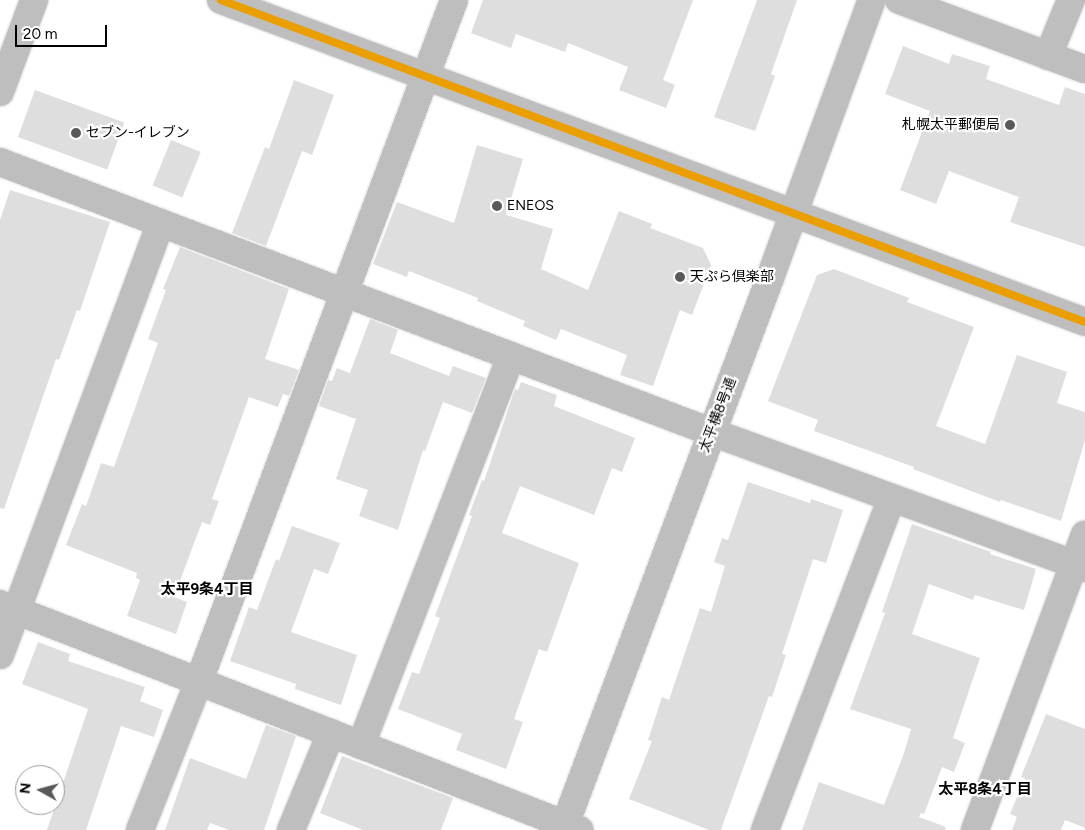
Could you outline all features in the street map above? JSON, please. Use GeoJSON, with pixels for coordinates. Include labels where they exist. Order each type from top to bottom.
{"type":"FeatureCollection","features":[{"type":"Feature","properties":{"kind":"street"},"geometry":{"type":"LineString","coordinates":[[0,92],[34,0]]}},
{"type":"Feature","properties":{"kind":"street"},"geometry":{"type":"LineString","coordinates":[[221,0],[1085,322]]}},
{"type":"Feature","properties":{"kind":"street"},"geometry":{"type":"LineString","coordinates":[[140,830],[199,681],[454,0]]}},
{"type":"Feature","properties":{"kind":"street","name":"太平横8号通"},"geometry":{"type":"LineString","coordinates":[[568,828],[711,432],[872,0]]}},
{"type":"Feature","properties":{"kind":"street"},"geometry":{"type":"LineString","coordinates":[[899,0],[1085,70]]}},
{"type":"Feature","properties":{"kind":"street"},"geometry":{"type":"LineString","coordinates":[[1048,56],[1070,0]]}},
{"type":"Feature","properties":{"kind":"street"},"geometry":{"type":"LineString","coordinates":[[0,162],[711,432],[1079,566]]}},
{"type":"Feature","properties":{"kind":"street"},"geometry":{"type":"LineString","coordinates":[[0,655],[9,607],[161,224]]}},
{"type":"Feature","properties":{"kind":"street"},"geometry":{"type":"LineString","coordinates":[[361,745],[511,356]]}},
{"type":"Feature","properties":{"kind":"street"},"geometry":{"type":"LineString","coordinates":[[765,830],[892,498]]}},
{"type":"Feature","properties":{"kind":"street"},"geometry":{"type":"LineString","coordinates":[[975,830],[1079,566],[1085,536]]}},
{"type":"Feature","properties":{"kind":"street"},"geometry":{"type":"LineString","coordinates":[[9,607],[568,828]]}},
{"type":"Feature","properties":{"kind":"street"},"geometry":{"type":"LineString","coordinates":[[291,830],[331,733]]}},
{"type":"Feature","properties":{"kind":"building"},"geometry":{"type":"Polygon","coordinates":[[[483,0],[693,0],[663,80],[675,85],[666,108],[619,90],[628,67],[568,43],[565,52],[516,34],[511,48],[471,33],[483,0]]]}},
{"type":"Feature","properties":{"kind":"building"},"geometry":{"type":"Polygon","coordinates":[[[757,0],[797,0],[771,74],[775,76],[755,131],[714,117],[757,0]]]}},
{"type":"Feature","properties":{"kind":"building"},"geometry":{"type":"Polygon","coordinates":[[[903,46],[949,64],[952,54],[990,66],[986,79],[1059,105],[1065,87],[1085,94],[1085,247],[1010,222],[1019,197],[949,171],[936,204],[900,190],[930,111],[885,94],[903,46]]]}},
{"type":"Feature","properties":{"kind":"building"},"geometry":{"type":"Polygon","coordinates":[[[294,80],[334,95],[312,155],[302,151],[266,246],[232,233],[265,147],[269,149],[294,80]]]}},
{"type":"Feature","properties":{"kind":"building"},"geometry":{"type":"Polygon","coordinates":[[[35,90],[124,122],[107,169],[18,137],[35,90]]]}},
{"type":"Feature","properties":{"kind":"building"},"geometry":{"type":"Polygon","coordinates":[[[171,140],[201,152],[182,197],[153,185],[171,140]]]}},
{"type":"Feature","properties":{"kind":"building"},"geometry":{"type":"Polygon","coordinates":[[[477,145],[523,159],[506,215],[553,229],[541,269],[588,290],[619,211],[652,224],[650,228],[703,248],[711,265],[692,315],[680,310],[653,386],[620,375],[627,355],[561,329],[556,340],[523,326],[525,321],[477,301],[478,298],[409,271],[407,277],[373,264],[397,202],[454,223],[477,145]]]}},
{"type":"Feature","properties":{"kind":"building"},"geometry":{"type":"Polygon","coordinates":[[[10,190],[110,222],[80,311],[77,310],[59,360],[56,359],[4,509],[0,508],[0,220],[10,190]]]}},
{"type":"Feature","properties":{"kind":"building"},"geometry":{"type":"Polygon","coordinates":[[[180,247],[289,289],[265,359],[299,370],[289,396],[283,394],[278,407],[249,397],[212,499],[219,501],[210,525],[202,522],[174,597],[187,602],[176,634],[127,616],[140,580],[136,578],[137,573],[66,545],[82,504],[86,506],[101,463],[114,467],[158,343],[148,339],[166,290],[163,289],[180,247]]]}},
{"type":"Feature","properties":{"kind":"building"},"geometry":{"type":"Polygon","coordinates":[[[834,269],[909,298],[907,302],[974,327],[936,426],[985,444],[1017,355],[1067,372],[1057,403],[1085,412],[1085,440],[1061,521],[1001,500],[1000,502],[913,469],[914,467],[814,431],[818,420],[768,401],[817,275],[834,269]]]}},
{"type":"Feature","properties":{"kind":"building"},"geometry":{"type":"Polygon","coordinates":[[[370,319],[398,330],[390,353],[449,376],[453,366],[486,378],[472,413],[443,402],[425,451],[423,450],[398,530],[359,516],[368,490],[336,479],[356,419],[319,406],[328,380],[332,381],[337,368],[350,373],[370,319]]]}},
{"type":"Feature","properties":{"kind":"building"},"geometry":{"type":"Polygon","coordinates":[[[521,382],[557,395],[554,406],[635,438],[622,472],[612,468],[594,515],[520,486],[502,533],[579,563],[547,652],[539,649],[514,719],[523,722],[506,769],[456,750],[462,734],[398,709],[412,672],[419,674],[440,618],[435,616],[472,516],[469,515],[482,480],[484,481],[515,389],[518,390],[521,382]]]}},
{"type":"Feature","properties":{"kind":"building"},"geometry":{"type":"Polygon","coordinates":[[[748,482],[810,503],[811,499],[843,510],[826,563],[813,559],[782,654],[786,655],[772,697],[769,696],[721,830],[709,830],[629,799],[652,741],[648,740],[662,697],[669,700],[700,608],[711,612],[725,566],[714,562],[722,538],[728,540],[748,482]]]}},
{"type":"Feature","properties":{"kind":"building"},"geometry":{"type":"Polygon","coordinates":[[[912,524],[991,552],[990,554],[1036,569],[1024,610],[975,595],[973,600],[929,584],[912,634],[980,658],[953,738],[965,743],[954,772],[942,767],[924,814],[921,813],[919,817],[946,827],[945,830],[802,830],[819,782],[884,805],[904,753],[911,729],[850,709],[885,613],[882,612],[912,524]]]}},
{"type":"Feature","properties":{"kind":"building"},"geometry":{"type":"Polygon","coordinates":[[[292,526],[340,543],[328,574],[314,569],[291,632],[357,655],[341,705],[295,689],[296,684],[230,661],[249,607],[257,610],[276,559],[279,561],[292,526]]]}},
{"type":"Feature","properties":{"kind":"building"},"geometry":{"type":"Polygon","coordinates":[[[38,642],[70,654],[68,661],[145,687],[140,701],[163,710],[154,737],[121,726],[86,830],[47,830],[52,815],[65,815],[65,777],[88,709],[22,684],[38,642]]]}},
{"type":"Feature","properties":{"kind":"building"},"geometry":{"type":"Polygon","coordinates":[[[1046,714],[1085,729],[1085,828],[1065,820],[1061,830],[1012,830],[1017,817],[1010,814],[1025,778],[1021,777],[1046,714]]]}},
{"type":"Feature","properties":{"kind":"building"},"geometry":{"type":"Polygon","coordinates":[[[266,725],[296,736],[264,830],[229,830],[210,823],[207,830],[165,830],[190,758],[246,779],[266,725]]]}},
{"type":"Feature","properties":{"kind":"building"},"geometry":{"type":"Polygon","coordinates":[[[342,756],[453,798],[441,830],[363,830],[320,813],[342,756]]]}},
{"type":"Feature","properties":{"kind":"transit line"},"geometry":{"type":"LineString","coordinates":[[221,0],[1085,322]]}},
{"type":"Feature","properties":{"kind":"place","name":"札幌太平郵便局"},"geometry":{"type":"Point","coordinates":[1010,125]}},
{"type":"Feature","properties":{"kind":"place","name":"セブン-イレブン"},"geometry":{"type":"Point","coordinates":[76,133]}},
{"type":"Feature","properties":{"kind":"place","name":"ENEOS"},"geometry":{"type":"Point","coordinates":[497,206]}},
{"type":"Feature","properties":{"kind":"place","name":"天ぷら倶楽部"},"geometry":{"type":"Point","coordinates":[680,277]}},
{"type":"Feature","properties":{"kind":"district","name":"太平9条4丁目"},"geometry":{"type":"Point","coordinates":[207,590]}},
{"type":"Feature","properties":{"kind":"district","name":"太平8条4丁目"},"geometry":{"type":"Point","coordinates":[985,790]}}]}
